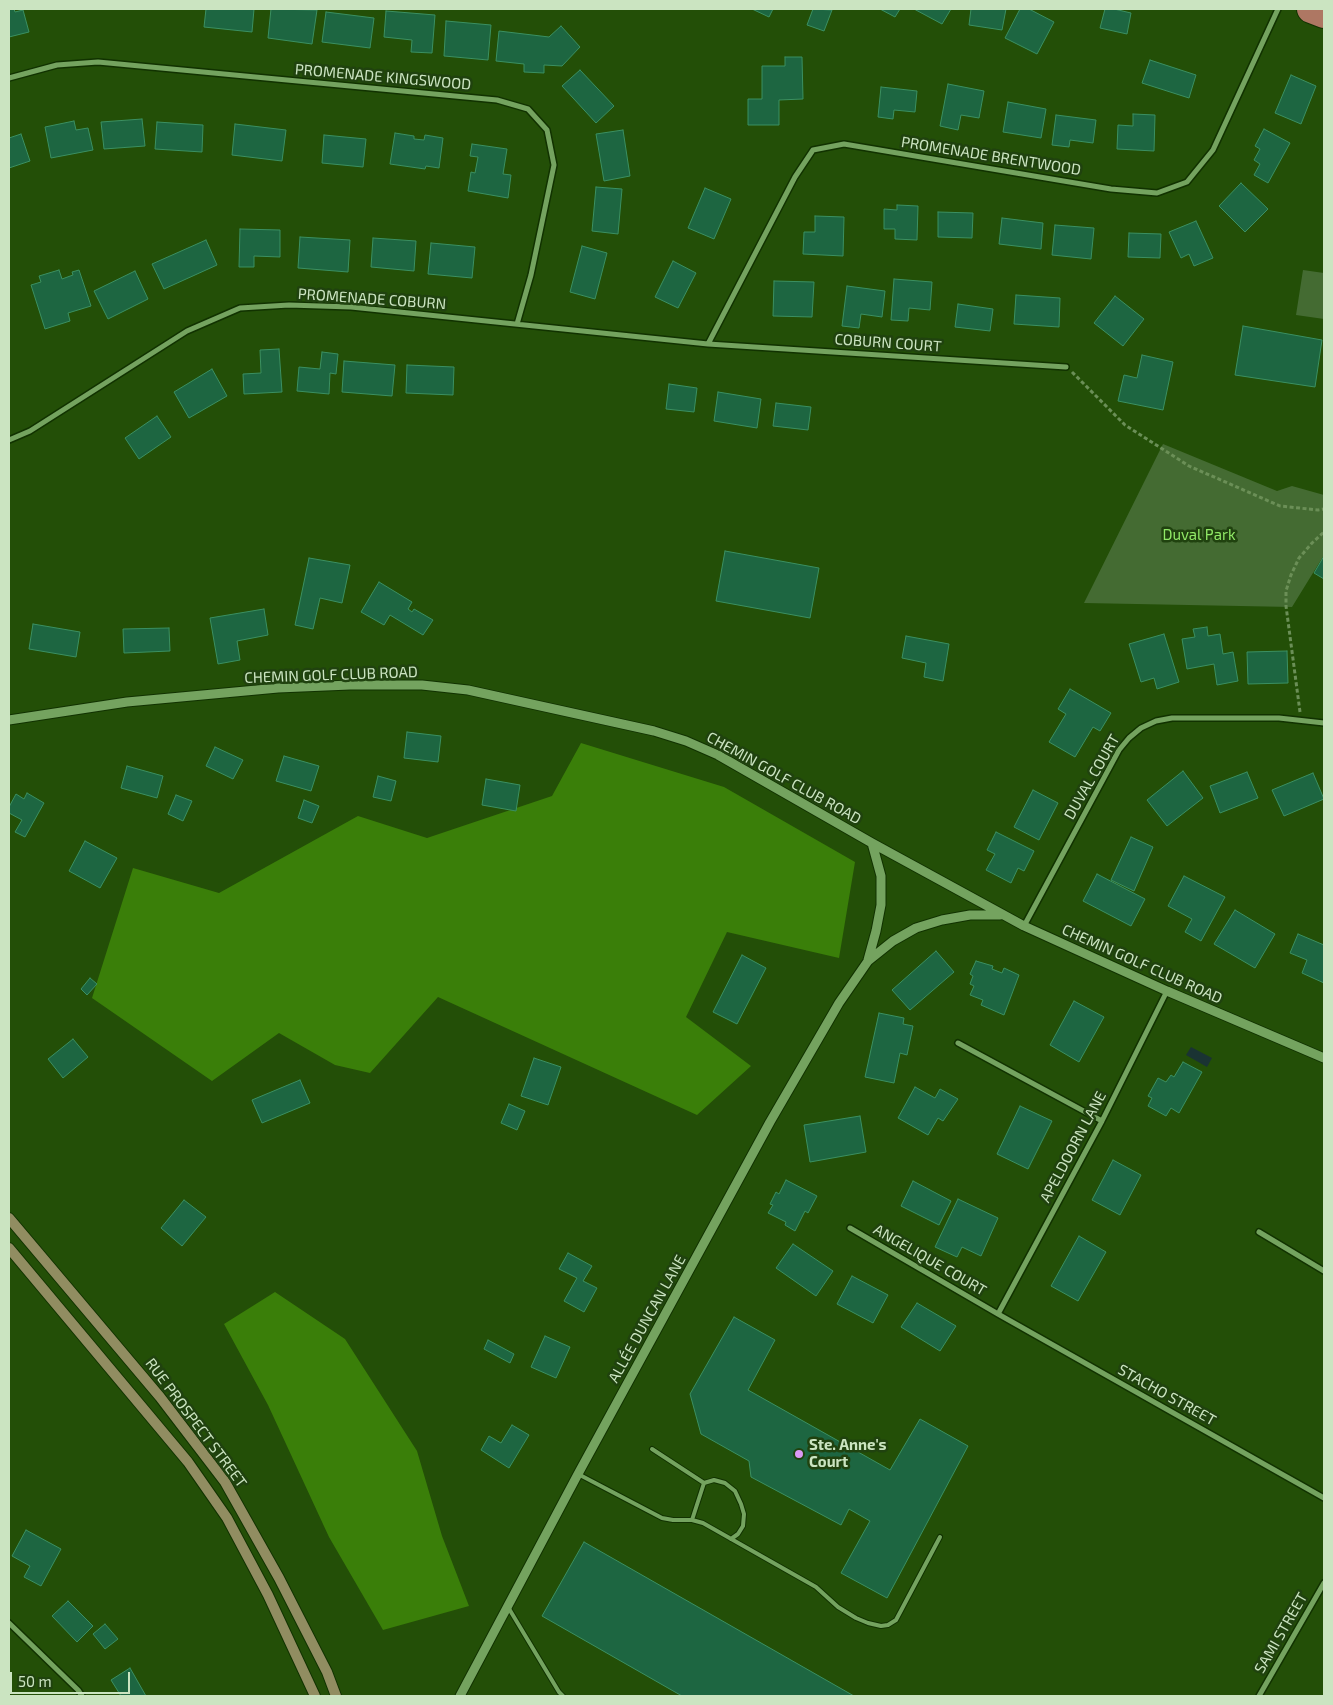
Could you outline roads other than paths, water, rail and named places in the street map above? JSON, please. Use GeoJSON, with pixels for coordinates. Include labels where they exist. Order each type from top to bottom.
{"type":"FeatureCollection","features":[{"type":"Feature","properties":{"kind":"main road"},"geometry":{"type":"LineString","coordinates":[[1311,9],[1324,14]]}},
{"type":"Feature","properties":{"kind":"main road","name":"RUE PROSPECT STREET"},"geometry":{"type":"LineString","coordinates":[[9,1218],[160,1396],[225,1482],[279,1578],[327,1672],[336,1696]]}},
{"type":"Feature","properties":{"kind":"main road","name":"RUE PROSPECT STREET"},"geometry":{"type":"LineString","coordinates":[[9,1248],[188,1462],[227,1518],[268,1595],[315,1696]]}},
{"type":"Feature","properties":{"kind":"street","name":"PROMENADE BRENTWOOD"},"geometry":{"type":"LineString","coordinates":[[708,344],[796,176],[813,150],[844,144],[1111,189],[1158,193],[1187,182],[1213,150],[1278,9]]}},
{"type":"Feature","properties":{"kind":"street","name":"PROMENADE KINGSWOOD"},"geometry":{"type":"LineString","coordinates":[[9,78],[57,65],[98,62],[497,100],[528,109],[547,130],[554,165],[531,275],[517,324]]}},
{"type":"Feature","properties":{"kind":"street","name":"PROMENADE COBURN"},"geometry":{"type":"LineString","coordinates":[[9,440],[30,432],[187,331],[240,308],[289,305],[351,307],[708,344]]}},
{"type":"Feature","properties":{"kind":"street","name":"COBURN COURT"},"geometry":{"type":"LineString","coordinates":[[708,344],[1066,366]]}},
{"type":"Feature","properties":{"kind":"street","name":"CHEMIN GOLF CLUB ROAD"},"geometry":{"type":"LineString","coordinates":[[9,720],[127,702],[278,688],[422,685],[468,690],[654,731],[686,741],[718,755],[872,843],[1024,926],[1167,991],[1324,1058]]}},
{"type":"Feature","properties":{"kind":"street","name":"DUVAL COURT"},"geometry":{"type":"LineString","coordinates":[[1024,926],[1120,750],[1129,738],[1141,728],[1156,721],[1172,718],[1279,718],[1324,723]]}},
{"type":"Feature","properties":{"kind":"street"},"geometry":{"type":"LineString","coordinates":[[868,961],[876,931],[880,905],[881,876],[872,843]]}},
{"type":"Feature","properties":{"kind":"street"},"geometry":{"type":"LineString","coordinates":[[868,961],[893,941],[916,928],[942,920],[970,915],[1000,914]]}},
{"type":"Feature","properties":{"kind":"street","name":"ALLÉE DUNCAN LANE"},"geometry":{"type":"LineString","coordinates":[[460,1696],[578,1474],[808,1054],[839,1003],[868,961]]}},
{"type":"Feature","properties":{"kind":"street","name":"APELDOORN LANE"},"geometry":{"type":"LineString","coordinates":[[998,1314],[1102,1121],[1167,991]]}},
{"type":"Feature","properties":{"kind":"street"},"geometry":{"type":"LineString","coordinates":[[958,1042],[1102,1121]]}},
{"type":"Feature","properties":{"kind":"street","name":"ANGELIQUE COURT"},"geometry":{"type":"LineString","coordinates":[[850,1228],[998,1314]]}},
{"type":"Feature","properties":{"kind":"street"},"geometry":{"type":"LineString","coordinates":[[1259,1232],[1324,1271]]}},
{"type":"Feature","properties":{"kind":"street","name":"STACHO STREET"},"geometry":{"type":"LineString","coordinates":[[998,1314],[1324,1498]]}},
{"type":"Feature","properties":{"kind":"street","name":"SAMI STREET"},"geometry":{"type":"LineString","coordinates":[[1258,1696],[1324,1583]]}},
{"type":"Feature","properties":{"kind":"street"},"geometry":{"type":"LineString","coordinates":[[9,1623],[82,1696]]}},
{"type":"Feature","properties":{"kind":"lane"},"geometry":{"type":"LineString","coordinates":[[652,1449],[704,1483],[714,1480],[725,1483],[734,1491],[744,1514],[743,1526],[738,1534],[730,1539]]}},
{"type":"Feature","properties":{"kind":"lane"},"geometry":{"type":"LineString","coordinates":[[578,1474],[662,1518],[692,1520],[703,1523],[816,1587],[838,1607],[850,1614],[868,1623],[881,1626],[888,1625],[896,1620],[940,1537]]}},
{"type":"Feature","properties":{"kind":"lane"},"geometry":{"type":"LineString","coordinates":[[692,1520],[704,1483]]}},
{"type":"Feature","properties":{"kind":"lane"},"geometry":{"type":"LineString","coordinates":[[508,1607],[563,1696]]}},
{"type":"Feature","properties":{"kind":"water"},"geometry":{"type":"Polygon","coordinates":[[[1191,1047],[1212,1058],[1207,1067],[1186,1055],[1191,1047]]]}},
{"type":"Feature","properties":{"kind":"place","name":"Ste. Anne's Court"},"geometry":{"type":"Point","coordinates":[799,1454]}},
{"type":"Feature","properties":{"kind":"park label","name":"Duval Park"},"geometry":{"type":"Point","coordinates":[1199,535]}}]}
